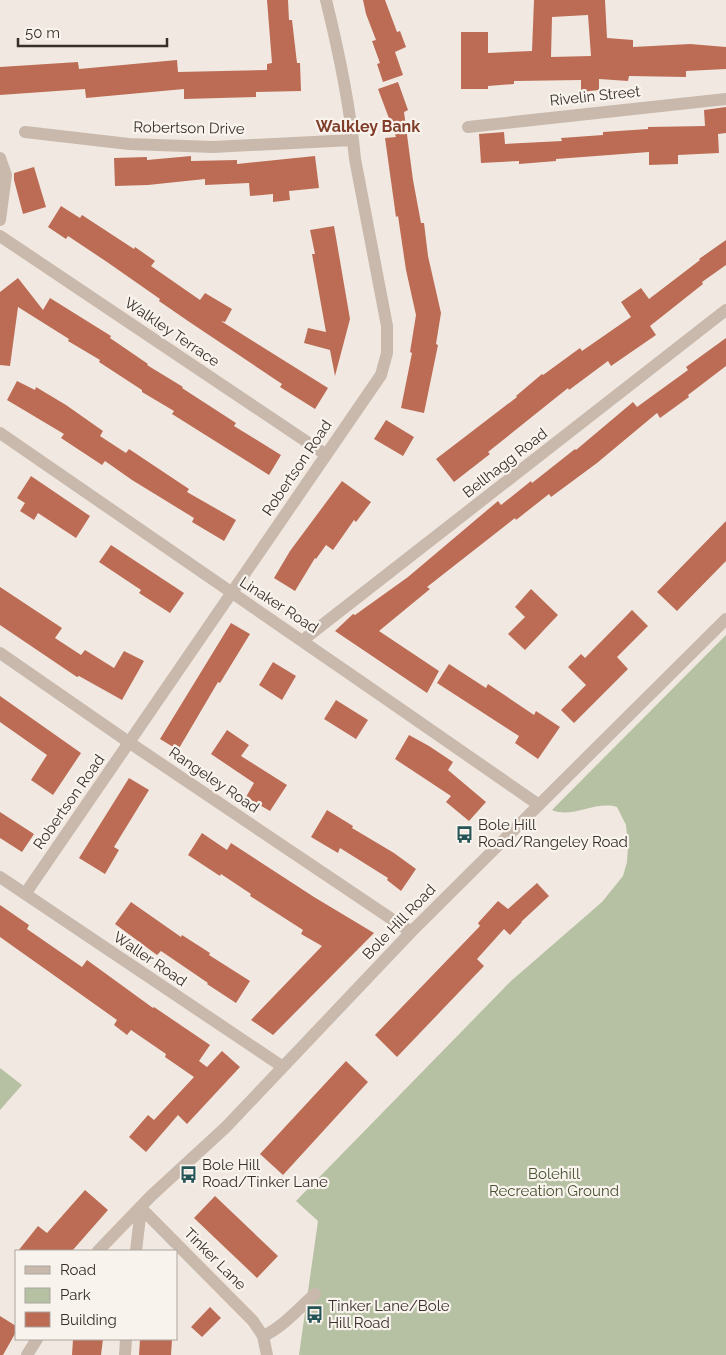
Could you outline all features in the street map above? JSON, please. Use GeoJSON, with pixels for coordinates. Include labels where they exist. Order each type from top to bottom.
{"type":"FeatureCollection","features":[{"type":"Feature","properties":{"kind":"street","name":"Robertson Road"},"geometry":{"type":"LineString","coordinates":[[25,894],[381,375],[387,353],[387,326],[355,159],[335,36],[326,0]]}},
{"type":"Feature","properties":{"kind":"street","name":"Rivelin Street"},"geometry":{"type":"LineString","coordinates":[[468,126],[726,99]]}},
{"type":"Feature","properties":{"kind":"street","name":"Robertson Drive"},"geometry":{"type":"LineString","coordinates":[[25,132],[129,144],[214,147],[353,140]]}},
{"type":"Feature","properties":{"kind":"street"},"geometry":{"type":"LineString","coordinates":[[0,158],[6,174],[0,220]]}},
{"type":"Feature","properties":{"kind":"street","name":"Walkley Terrace"},"geometry":{"type":"LineString","coordinates":[[0,236],[325,454]]}},
{"type":"Feature","properties":{"kind":"street","name":"Bellhagg Road"},"geometry":{"type":"LineString","coordinates":[[303,640],[726,310]]}},
{"type":"Feature","properties":{"kind":"street","name":"Linaker Road"},"geometry":{"type":"LineString","coordinates":[[0,433],[539,804]]}},
{"type":"Feature","properties":{"kind":"street","name":"Bole Hill Road"},"geometry":{"type":"LineString","coordinates":[[99,1250],[151,1196],[226,1127],[411,932],[726,619]]}},
{"type":"Feature","properties":{"kind":"street","name":"Rangeley Road"},"geometry":{"type":"LineString","coordinates":[[0,652],[130,743],[411,932]]}},
{"type":"Feature","properties":{"kind":"street","name":"Waller Road"},"geometry":{"type":"LineString","coordinates":[[0,877],[283,1067]]}},
{"type":"Feature","properties":{"kind":"street"},"geometry":{"type":"LineString","coordinates":[[136,1250],[141,1208]]}},
{"type":"Feature","properties":{"kind":"street","name":"Tinker Lane"},"geometry":{"type":"LineString","coordinates":[[141,1208],[253,1321],[263,1336],[267,1355]]}},
{"type":"Feature","properties":{"kind":"street"},"geometry":{"type":"LineString","coordinates":[[263,1336],[276,1330],[315,1294]]}},
{"type":"Feature","properties":{"kind":"street"},"geometry":{"type":"LineString","coordinates":[[27,1355],[36,1340]]}},
{"type":"Feature","properties":{"kind":"street"},"geometry":{"type":"LineString","coordinates":[[125,1355],[126,1340]]}},
{"type":"Feature","properties":{"kind":"green space","name":"Bolehill Recreation Ground"},"geometry":{"type":"Polygon","coordinates":[[[726,635],[726,1355],[299,1355],[318,1221],[296,1201],[511,981],[602,902],[623,876],[627,862],[628,845],[626,825],[617,807],[609,805],[568,812],[552,810],[726,635]]]}},
{"type":"Feature","properties":{"kind":"green space"},"geometry":{"type":"Polygon","coordinates":[[[0,1068],[22,1085],[0,1110],[0,1068]]]}},
{"type":"Feature","properties":{"kind":"building"},"geometry":{"type":"Polygon","coordinates":[[[267,0],[288,0],[289,20],[292,20],[297,63],[300,63],[301,91],[256,92],[256,97],[184,99],[184,89],[86,98],[85,89],[0,95],[0,67],[78,62],[79,69],[177,60],[178,72],[267,70],[267,64],[272,63],[267,0]]]}},
{"type":"Feature","properties":{"kind":"building"},"geometry":{"type":"Polygon","coordinates":[[[363,0],[385,0],[397,32],[400,31],[406,47],[395,52],[403,75],[383,82],[377,64],[380,63],[372,41],[376,40],[363,0]]]}},
{"type":"Feature","properties":{"kind":"building"},"geometry":{"type":"Polygon","coordinates":[[[534,0],[605,0],[607,38],[633,40],[633,47],[690,44],[726,47],[726,69],[686,71],[686,77],[629,76],[628,81],[599,79],[599,90],[581,92],[581,80],[514,81],[514,84],[488,86],[488,89],[461,89],[461,32],[488,32],[488,53],[532,51],[534,0]],[[588,15],[552,17],[551,57],[591,56],[588,15]]]}},
{"type":"Feature","properties":{"kind":"building"},"geometry":{"type":"Polygon","coordinates":[[[398,82],[408,110],[404,112],[413,180],[421,223],[424,223],[428,256],[441,313],[436,344],[438,345],[424,413],[401,408],[412,353],[410,352],[416,315],[406,270],[398,216],[396,217],[385,138],[396,137],[378,89],[398,82]]]}},
{"type":"Feature","properties":{"kind":"building"},"geometry":{"type":"Polygon","coordinates":[[[726,107],[726,133],[718,134],[719,153],[678,155],[678,164],[649,165],[649,152],[556,159],[556,161],[519,164],[519,161],[481,163],[479,134],[504,132],[505,144],[562,141],[561,138],[603,135],[603,132],[648,129],[648,127],[705,126],[704,110],[726,107]]]}},
{"type":"Feature","properties":{"kind":"building"},"geometry":{"type":"Polygon","coordinates":[[[191,156],[191,161],[237,160],[237,164],[315,156],[319,188],[289,191],[290,200],[273,202],[273,194],[250,196],[249,183],[205,185],[205,179],[148,185],[115,186],[114,158],[147,157],[147,160],[191,156]]]}},
{"type":"Feature","properties":{"kind":"building"},"geometry":{"type":"Polygon","coordinates":[[[34,167],[46,207],[23,214],[14,180],[14,173],[34,167]]]}},
{"type":"Feature","properties":{"kind":"building"},"geometry":{"type":"Polygon","coordinates":[[[61,206],[80,218],[82,215],[134,249],[135,247],[155,261],[151,266],[200,300],[205,293],[232,309],[225,322],[221,321],[328,388],[315,409],[280,387],[282,384],[159,301],[160,299],[107,262],[68,236],[66,239],[48,227],[61,206]]]}},
{"type":"Feature","properties":{"kind":"building"},"geometry":{"type":"Polygon","coordinates":[[[334,226],[350,319],[335,376],[330,350],[304,343],[308,328],[326,332],[312,254],[315,254],[310,230],[334,226]]]}},
{"type":"Feature","properties":{"kind":"building"},"geometry":{"type":"Polygon","coordinates":[[[726,240],[726,265],[702,282],[703,284],[650,326],[656,335],[611,366],[608,361],[569,390],[568,388],[488,452],[490,454],[454,482],[436,459],[517,397],[542,374],[580,348],[582,351],[631,317],[621,302],[641,288],[649,299],[726,240]]]}},
{"type":"Feature","properties":{"kind":"building"},"geometry":{"type":"Polygon","coordinates":[[[18,278],[43,310],[50,298],[111,336],[110,338],[147,365],[236,423],[234,426],[281,455],[269,475],[172,414],[174,411],[142,392],[142,390],[99,362],[100,360],[18,307],[10,366],[0,365],[0,292],[18,278]]]}},
{"type":"Feature","properties":{"kind":"building"},"geometry":{"type":"Polygon","coordinates":[[[726,338],[726,366],[660,418],[657,413],[597,463],[551,497],[549,494],[516,520],[515,518],[427,587],[430,589],[379,631],[439,671],[427,693],[335,631],[353,614],[355,615],[408,577],[498,501],[501,505],[531,481],[532,483],[576,450],[633,402],[637,407],[688,370],[686,367],[726,338]]]}},
{"type":"Feature","properties":{"kind":"building"},"geometry":{"type":"Polygon","coordinates":[[[17,381],[35,390],[36,387],[66,405],[103,431],[100,436],[126,453],[129,449],[189,489],[187,492],[236,520],[224,541],[192,522],[194,518],[105,461],[102,465],[61,438],[64,434],[7,400],[17,381]]]}},
{"type":"Feature","properties":{"kind":"building"},"geometry":{"type":"Polygon","coordinates":[[[386,420],[414,437],[403,456],[374,439],[386,420]]]}},
{"type":"Feature","properties":{"kind":"building"},"geometry":{"type":"Polygon","coordinates":[[[31,476],[90,516],[76,538],[38,513],[34,520],[20,511],[25,503],[17,498],[31,476]]]}},
{"type":"Feature","properties":{"kind":"building"},"geometry":{"type":"Polygon","coordinates":[[[342,481],[371,502],[356,522],[354,520],[333,550],[326,545],[315,558],[295,591],[274,578],[290,551],[342,481]]]}},
{"type":"Feature","properties":{"kind":"building"},"geometry":{"type":"Polygon","coordinates":[[[726,521],[726,561],[677,611],[657,592],[726,521]]]}},
{"type":"Feature","properties":{"kind":"building"},"geometry":{"type":"Polygon","coordinates":[[[111,545],[184,593],[170,613],[139,593],[141,590],[99,562],[111,545]]]}},
{"type":"Feature","properties":{"kind":"building"},"geometry":{"type":"Polygon","coordinates":[[[0,587],[62,628],[55,638],[81,655],[85,650],[114,668],[124,651],[144,661],[122,700],[79,676],[77,677],[0,625],[0,587]]]}},
{"type":"Feature","properties":{"kind":"building"},"geometry":{"type":"Polygon","coordinates":[[[531,589],[558,615],[525,650],[508,634],[525,617],[515,607],[531,589]]]}},
{"type":"Feature","properties":{"kind":"building"},"geometry":{"type":"Polygon","coordinates":[[[632,610],[648,626],[617,657],[628,669],[574,723],[561,710],[586,685],[568,667],[581,654],[585,658],[632,610]]]}},
{"type":"Feature","properties":{"kind":"building"},"geometry":{"type":"Polygon","coordinates":[[[231,623],[250,634],[220,683],[218,682],[178,750],[160,739],[231,623]]]}},
{"type":"Feature","properties":{"kind":"building"},"geometry":{"type":"Polygon","coordinates":[[[273,662],[296,676],[282,700],[259,685],[273,662]]]}},
{"type":"Feature","properties":{"kind":"building"},"geometry":{"type":"Polygon","coordinates":[[[449,664],[486,688],[488,684],[534,715],[536,711],[560,727],[538,759],[515,743],[519,736],[437,683],[449,664]]]}},
{"type":"Feature","properties":{"kind":"building"},"geometry":{"type":"Polygon","coordinates":[[[0,696],[81,753],[53,795],[31,780],[47,755],[0,722],[0,696]]]}},
{"type":"Feature","properties":{"kind":"building"},"geometry":{"type":"Polygon","coordinates":[[[336,700],[368,720],[356,739],[324,719],[336,700]]]}},
{"type":"Feature","properties":{"kind":"building"},"geometry":{"type":"Polygon","coordinates":[[[227,730],[249,745],[241,756],[287,785],[270,811],[246,797],[254,783],[211,754],[227,730]]]}},
{"type":"Feature","properties":{"kind":"building"},"geometry":{"type":"Polygon","coordinates":[[[409,735],[453,762],[448,770],[486,802],[469,821],[446,802],[451,796],[395,759],[409,735]]]}},
{"type":"Feature","properties":{"kind":"building"},"geometry":{"type":"Polygon","coordinates":[[[129,778],[149,790],[114,847],[119,850],[105,874],[79,858],[129,778]]]}},
{"type":"Feature","properties":{"kind":"building"},"geometry":{"type":"Polygon","coordinates":[[[327,810],[416,869],[401,891],[387,880],[388,878],[340,848],[338,853],[311,837],[327,810]]]}},
{"type":"Feature","properties":{"kind":"building"},"geometry":{"type":"Polygon","coordinates":[[[0,812],[34,834],[22,852],[0,838],[0,812]]]}},
{"type":"Feature","properties":{"kind":"building"},"geometry":{"type":"Polygon","coordinates":[[[202,833],[227,850],[231,843],[374,933],[273,1035],[251,1020],[322,946],[301,934],[303,930],[250,896],[251,894],[188,855],[202,833]]]}},
{"type":"Feature","properties":{"kind":"building"},"geometry":{"type":"Polygon","coordinates":[[[537,883],[549,896],[510,935],[504,929],[477,959],[484,966],[397,1057],[375,1035],[480,926],[478,923],[498,901],[508,909],[537,883]]]}},
{"type":"Feature","properties":{"kind":"building"},"geometry":{"type":"Polygon","coordinates":[[[131,902],[181,937],[182,935],[250,981],[236,1003],[161,951],[157,955],[115,924],[131,902]]]}},
{"type":"Feature","properties":{"kind":"building"},"geometry":{"type":"Polygon","coordinates":[[[0,905],[29,925],[27,929],[82,967],[87,960],[153,1008],[210,1045],[199,1061],[207,1067],[222,1051],[240,1067],[187,1124],[178,1115],[146,1152],[129,1137],[148,1115],[154,1120],[194,1077],[165,1057],[166,1054],[131,1030],[127,1035],[114,1025],[117,1020],[0,937],[0,905]]]}},
{"type":"Feature","properties":{"kind":"building"},"geometry":{"type":"Polygon","coordinates":[[[346,1061],[368,1082],[283,1175],[260,1154],[346,1061]]]}},
{"type":"Feature","properties":{"kind":"building"},"geometry":{"type":"Polygon","coordinates":[[[85,1190],[108,1210],[73,1250],[19,1250],[38,1226],[47,1233],[85,1190]]]}},
{"type":"Feature","properties":{"kind":"building"},"geometry":{"type":"Polygon","coordinates":[[[215,1196],[278,1256],[257,1278],[194,1218],[215,1196]]]}},
{"type":"Feature","properties":{"kind":"building"},"geometry":{"type":"Polygon","coordinates":[[[210,1307],[221,1318],[202,1337],[191,1327],[210,1307]]]}},
{"type":"Feature","properties":{"kind":"building"},"geometry":{"type":"Polygon","coordinates":[[[0,1316],[15,1325],[15,1334],[3,1355],[0,1355],[0,1316]]]}},
{"type":"Feature","properties":{"kind":"building"},"geometry":{"type":"Polygon","coordinates":[[[73,1340],[103,1340],[101,1355],[72,1355],[73,1340]]]}},
{"type":"Feature","properties":{"kind":"building"},"geometry":{"type":"Polygon","coordinates":[[[140,1340],[172,1340],[171,1355],[139,1355],[140,1340]]]}},
{"type":"Feature","properties":{"kind":"place","name":"Bole Hill Road/Rangeley Road"},"geometry":{"type":"Point","coordinates":[464,834]}},
{"type":"Feature","properties":{"kind":"place","name":"Bole Hill Road/Tinker Lane"},"geometry":{"type":"Point","coordinates":[188,1174]}},
{"type":"Feature","properties":{"kind":"place","name":"Tinker Lane/Bole Hill Road"},"geometry":{"type":"Point","coordinates":[314,1315]}},
{"type":"Feature","properties":{"kind":"district","name":"Walkley Bank"},"geometry":{"type":"Point","coordinates":[368,126]}}]}
